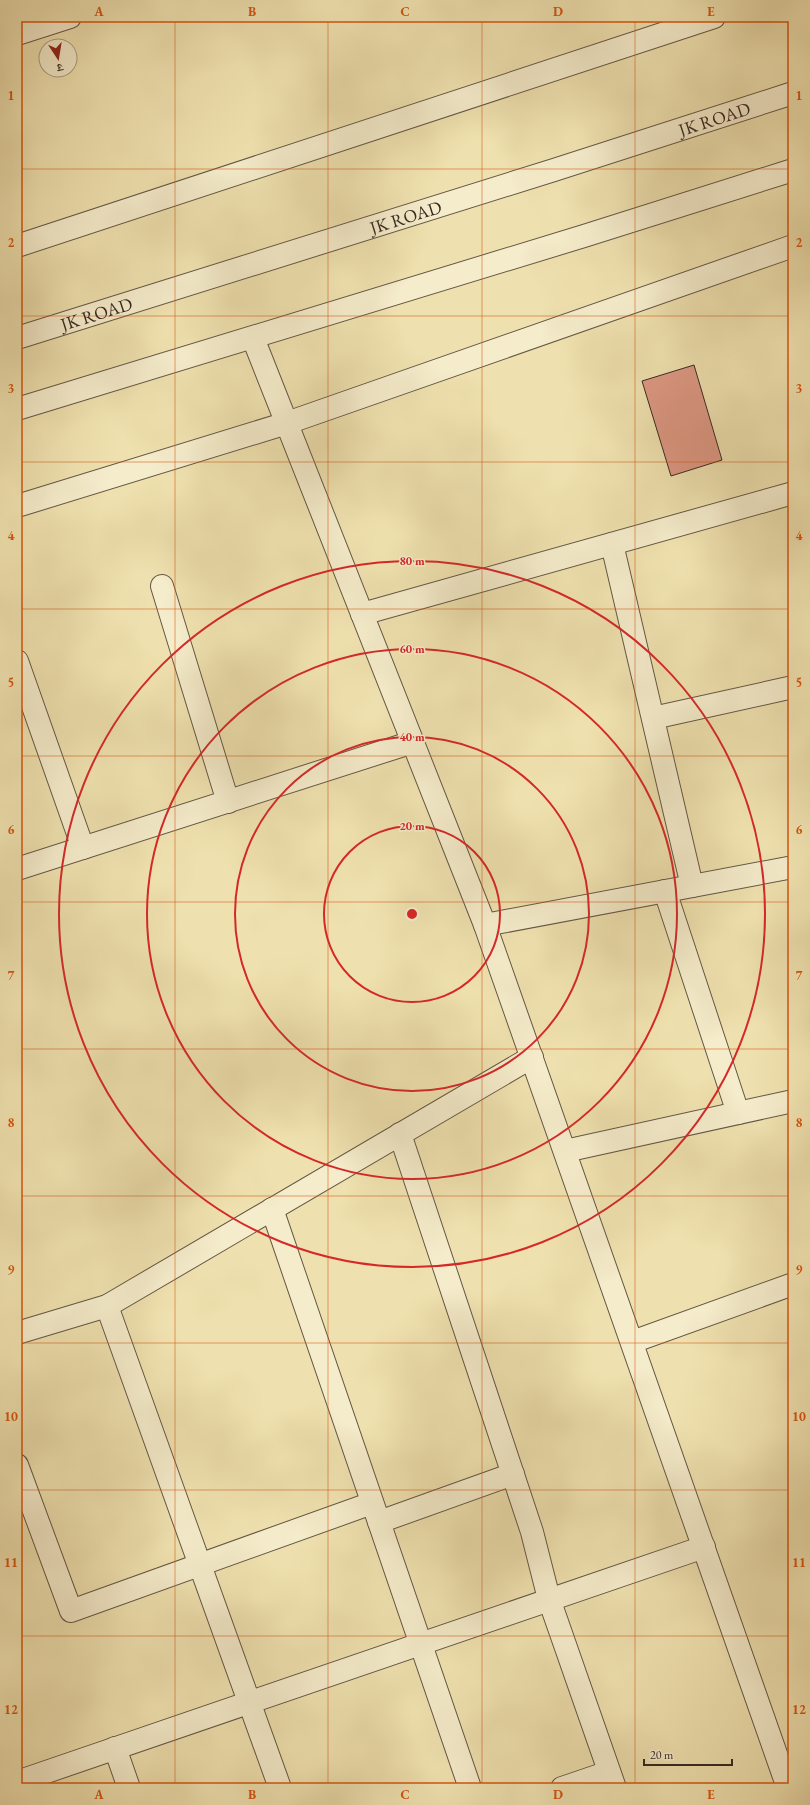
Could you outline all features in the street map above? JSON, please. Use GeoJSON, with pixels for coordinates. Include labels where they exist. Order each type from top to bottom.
{"type":"FeatureCollection","features":[{"type":"Feature","properties":{"kind":"street"},"geometry":{"type":"LineString","coordinates":[[17,34],[70,17]]}},
{"type":"Feature","properties":{"kind":"street"},"geometry":{"type":"LineString","coordinates":[[17,246],[714,17]]}},
{"type":"Feature","properties":{"kind":"street","name":"JK ROAD"},"geometry":{"type":"LineString","coordinates":[[17,338],[554,170],[793,93]]}},
{"type":"Feature","properties":{"kind":"street"},"geometry":{"type":"LineString","coordinates":[[17,409],[253,338],[793,170]]}},
{"type":"Feature","properties":{"kind":"street"},"geometry":{"type":"LineString","coordinates":[[17,506],[287,423],[793,246]]}},
{"type":"Feature","properties":{"kind":"street"},"geometry":{"type":"LineString","coordinates":[[253,338],[485,925],[788,1788]]}},
{"type":"Feature","properties":{"kind":"street"},"geometry":{"type":"LineString","coordinates":[[362,614],[793,493]]}},
{"type":"Feature","properties":{"kind":"street"},"geometry":{"type":"LineString","coordinates":[[612,544],[692,886]]}},
{"type":"Feature","properties":{"kind":"street"},"geometry":{"type":"LineString","coordinates":[[162,586],[228,802]]}},
{"type":"Feature","properties":{"kind":"street"},"geometry":{"type":"LineString","coordinates":[[17,661],[83,848]]}},
{"type":"Feature","properties":{"kind":"street"},"geometry":{"type":"LineString","coordinates":[[653,718],[793,687]]}},
{"type":"Feature","properties":{"kind":"street"},"geometry":{"type":"LineString","coordinates":[[17,869],[413,742]]}},
{"type":"Feature","properties":{"kind":"street"},"geometry":{"type":"LineString","coordinates":[[485,925],[793,867]]}},
{"type":"Feature","properties":{"kind":"street"},"geometry":{"type":"LineString","coordinates":[[665,891],[738,1113]]}},
{"type":"Feature","properties":{"kind":"street"},"geometry":{"type":"LineString","coordinates":[[17,1333],[107,1306],[532,1057]]}},
{"type":"Feature","properties":{"kind":"street"},"geometry":{"type":"LineString","coordinates":[[565,1151],[793,1101]]}},
{"type":"Feature","properties":{"kind":"street"},"geometry":{"type":"LineString","coordinates":[[400,1134],[532,1532],[550,1599],[612,1780],[562,1788]]}},
{"type":"Feature","properties":{"kind":"street"},"geometry":{"type":"LineString","coordinates":[[272,1209],[470,1788]]}},
{"type":"Feature","properties":{"kind":"street"},"geometry":{"type":"LineString","coordinates":[[632,1342],[793,1284]]}},
{"type":"Feature","properties":{"kind":"street"},"geometry":{"type":"LineString","coordinates":[[107,1306],[280,1788]]}},
{"type":"Feature","properties":{"kind":"street"},"geometry":{"type":"LineString","coordinates":[[17,1465],[71,1611],[200,1566],[376,1513],[513,1474]]}},
{"type":"Feature","properties":{"kind":"street"},"geometry":{"type":"LineString","coordinates":[[17,1782],[704,1546]]}},
{"type":"Feature","properties":{"kind":"street"},"geometry":{"type":"LineString","coordinates":[[115,1748],[130,1788]]}},
{"type":"Feature","properties":{"kind":"building"},"geometry":{"type":"Polygon","coordinates":[[[694,365],[722,460],[671,476],[642,381],[694,365]]]}}]}
